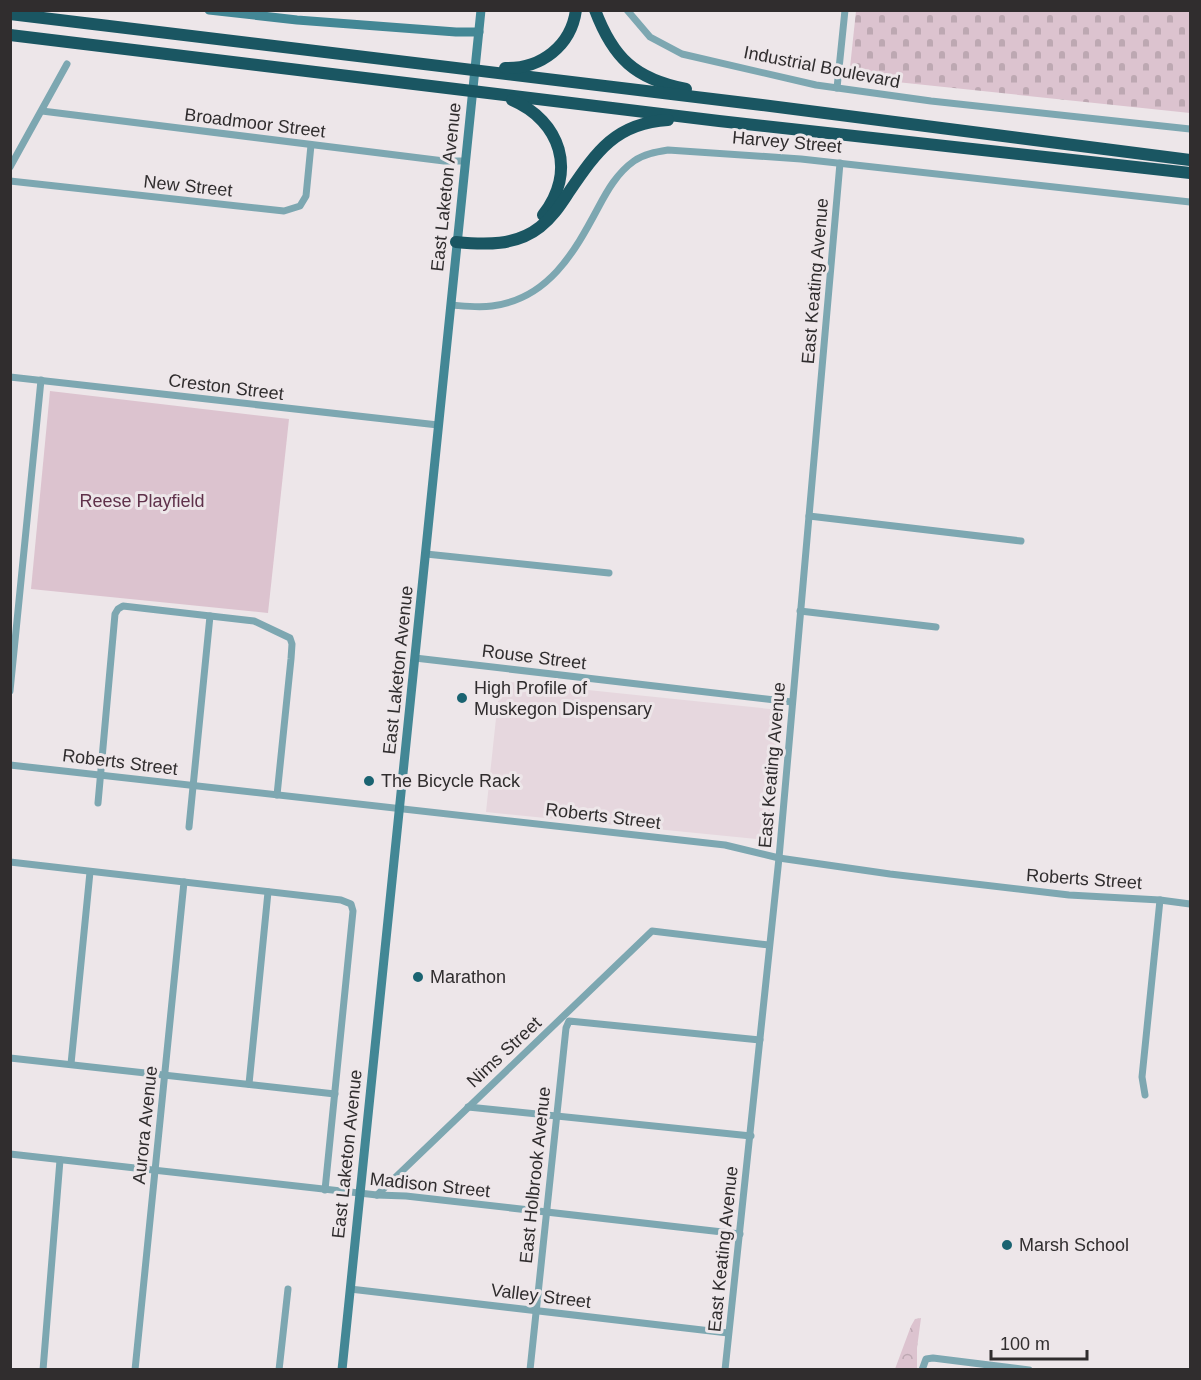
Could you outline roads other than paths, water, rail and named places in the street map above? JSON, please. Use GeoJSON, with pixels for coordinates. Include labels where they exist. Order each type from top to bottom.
{"type":"FeatureCollection","features":[{"type":"Feature","properties":{"kind":"highway"},"geometry":{"type":"LineString","coordinates":[[499,71],[532,65],[549,57],[558,49],[570,31],[576,10]]}},
{"type":"Feature","properties":{"kind":"highway"},"geometry":{"type":"LineString","coordinates":[[595,10],[603,31],[615,51],[623,61],[643,75],[680,87],[754,99],[762,105]]}},
{"type":"Feature","properties":{"kind":"highway"},"geometry":{"type":"LineString","coordinates":[[10,14],[499,71],[1191,160]]}},
{"type":"Feature","properties":{"kind":"highway"},"geometry":{"type":"LineString","coordinates":[[10,35],[719,121],[1191,173]]}},
{"type":"Feature","properties":{"kind":"highway"},"geometry":{"type":"LineString","coordinates":[[456,242],[496,239],[524,231],[546,212],[559,187],[560,155],[551,131],[538,114],[528,107],[497,94]]}},
{"type":"Feature","properties":{"kind":"highway"},"geometry":{"type":"LineString","coordinates":[[456,242],[485,245],[499,243],[524,236],[539,228],[557,210],[603,146],[631,127],[658,121],[695,123],[719,121]]}},
{"type":"Feature","properties":{"kind":"main road"},"geometry":{"type":"LineString","coordinates":[[209,10],[297,20],[479,32]]}},
{"type":"Feature","properties":{"kind":"main road","name":"East Laketon Avenue"},"geometry":{"type":"LineString","coordinates":[[342,1370],[481,10]]}},
{"type":"Feature","properties":{"kind":"street","name":"Industrial Boulevard"},"geometry":{"type":"LineString","coordinates":[[627,10],[650,37],[682,54],[837,88],[877,95],[1191,129]]}},
{"type":"Feature","properties":{"kind":"street"},"geometry":{"type":"LineString","coordinates":[[837,88],[845,10]]}},
{"type":"Feature","properties":{"kind":"street"},"geometry":{"type":"LineString","coordinates":[[10,167],[67,64]]}},
{"type":"Feature","properties":{"kind":"street","name":"Broadmoor Street"},"geometry":{"type":"LineString","coordinates":[[42,111],[444,161],[465,161]]}},
{"type":"Feature","properties":{"kind":"street","name":"New Street"},"geometry":{"type":"LineString","coordinates":[[10,181],[284,212],[300,206],[306,196],[311,145]]}},
{"type":"Feature","properties":{"kind":"street","name":"Harvey Street"},"geometry":{"type":"LineString","coordinates":[[451,304],[494,306],[524,297],[545,284],[570,257],[618,175],[634,161],[654,152],[688,150],[840,163],[1191,201]]}},
{"type":"Feature","properties":{"kind":"street","name":"East Keating Avenue"},"geometry":{"type":"LineString","coordinates":[[725,1370],[779,858],[840,163]]}},
{"type":"Feature","properties":{"kind":"street","name":"Creston Street"},"geometry":{"type":"LineString","coordinates":[[10,377],[438,425]]}},
{"type":"Feature","properties":{"kind":"street"},"geometry":{"type":"LineString","coordinates":[[10,691],[16,588],[41,380]]}},
{"type":"Feature","properties":{"kind":"street"},"geometry":{"type":"LineString","coordinates":[[809,516],[1021,541]]}},
{"type":"Feature","properties":{"kind":"street"},"geometry":{"type":"LineString","coordinates":[[426,554],[609,573]]}},
{"type":"Feature","properties":{"kind":"street"},"geometry":{"type":"LineString","coordinates":[[98,803],[115,614],[120,607],[127,606],[254,621],[288,635],[292,644],[277,795]]}},
{"type":"Feature","properties":{"kind":"street"},"geometry":{"type":"LineString","coordinates":[[800,611],[936,627]]}},
{"type":"Feature","properties":{"kind":"street"},"geometry":{"type":"LineString","coordinates":[[189,827],[210,616]]}},
{"type":"Feature","properties":{"kind":"street","name":"Rouse Street"},"geometry":{"type":"LineString","coordinates":[[416,658],[792,702]]}},
{"type":"Feature","properties":{"kind":"street","name":"Roberts Street"},"geometry":{"type":"LineString","coordinates":[[10,765],[725,845],[779,858],[965,884],[1191,904]]}},
{"type":"Feature","properties":{"kind":"street"},"geometry":{"type":"LineString","coordinates":[[10,862],[345,901],[351,904],[353,911],[325,1190]]}},
{"type":"Feature","properties":{"kind":"street"},"geometry":{"type":"LineString","coordinates":[[71,1064],[90,872]]}},
{"type":"Feature","properties":{"kind":"street","name":"Aurora Avenue"},"geometry":{"type":"LineString","coordinates":[[135,1370],[184,882]]}},
{"type":"Feature","properties":{"kind":"street"},"geometry":{"type":"LineString","coordinates":[[249,1084],[268,892]]}},
{"type":"Feature","properties":{"kind":"street"},"geometry":{"type":"LineString","coordinates":[[1145,1095],[1142,1077],[1160,900]]}},
{"type":"Feature","properties":{"kind":"street","name":"Nims Street"},"geometry":{"type":"LineString","coordinates":[[377,1195],[652,931],[769,945]]}},
{"type":"Feature","properties":{"kind":"street","name":"East Holbrook Avenue"},"geometry":{"type":"LineString","coordinates":[[530,1370],[545,1213],[566,1028],[569,1021],[760,1041]]}},
{"type":"Feature","properties":{"kind":"street"},"geometry":{"type":"LineString","coordinates":[[10,1058],[335,1094]]}},
{"type":"Feature","properties":{"kind":"street"},"geometry":{"type":"LineString","coordinates":[[468,1107],[751,1136]]}},
{"type":"Feature","properties":{"kind":"street","name":"Madison Street"},"geometry":{"type":"LineString","coordinates":[[10,1154],[740,1234]]}},
{"type":"Feature","properties":{"kind":"street"},"geometry":{"type":"LineString","coordinates":[[42,1370],[60,1160]]}},
{"type":"Feature","properties":{"kind":"street"},"geometry":{"type":"LineString","coordinates":[[279,1370],[288,1289]]}},
{"type":"Feature","properties":{"kind":"street","name":"Valley Street"},"geometry":{"type":"LineString","coordinates":[[350,1289],[728,1333]]}},
{"type":"Feature","properties":{"kind":"street"},"geometry":{"type":"LineString","coordinates":[[921,1370],[926,1359],[939,1358],[1029,1370]]}},
{"type":"Feature","properties":{"kind":"place","name":"High Profile of Muskegon Dispensary"},"geometry":{"type":"Point","coordinates":[462,698]}},
{"type":"Feature","properties":{"kind":"place","name":"The Bicycle Rack"},"geometry":{"type":"Point","coordinates":[369,781]}},
{"type":"Feature","properties":{"kind":"place","name":"Marathon"},"geometry":{"type":"Point","coordinates":[418,977]}},
{"type":"Feature","properties":{"kind":"place","name":"Marsh School"},"geometry":{"type":"Point","coordinates":[1007,1245]}},
{"type":"Feature","properties":{"kind":"park label","name":"Reese Playfield"},"geometry":{"type":"Point","coordinates":[142,501]}}]}
